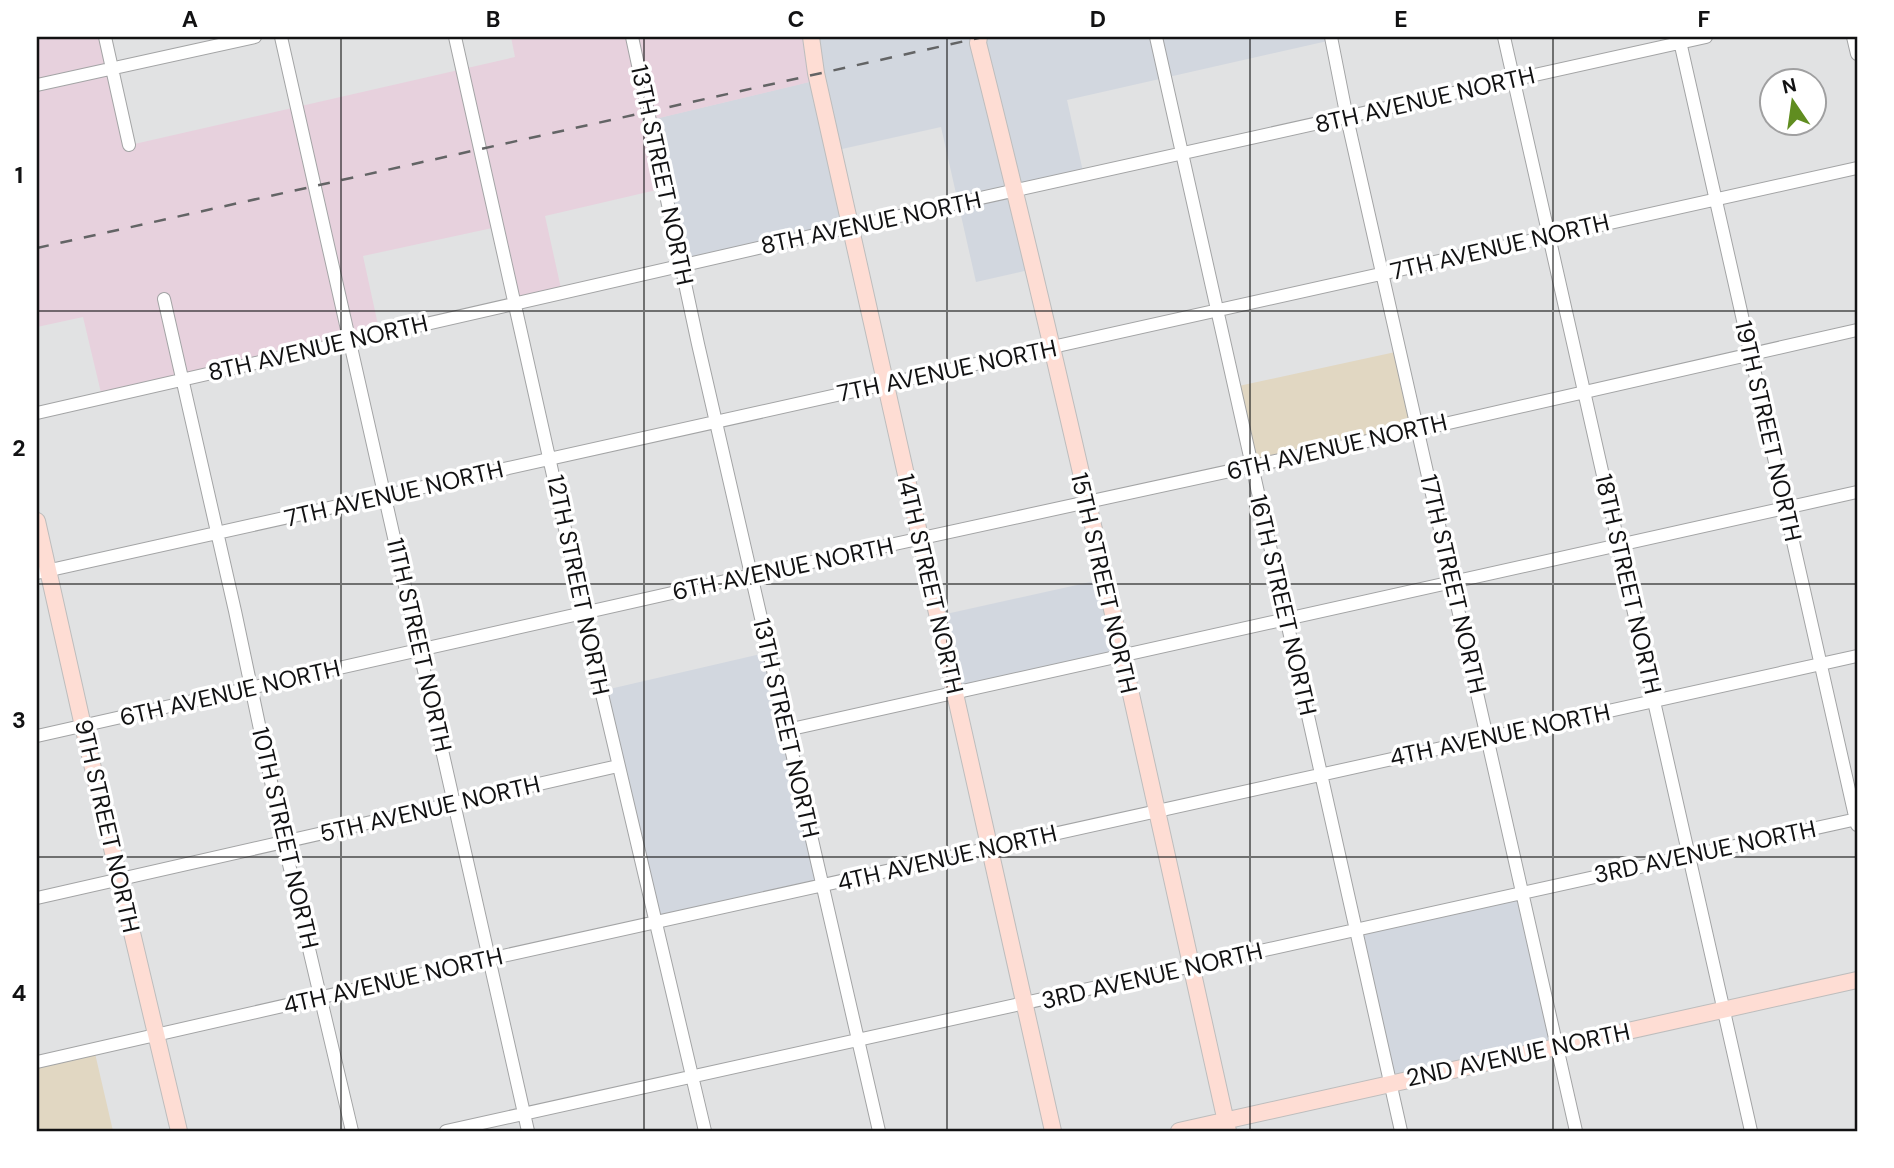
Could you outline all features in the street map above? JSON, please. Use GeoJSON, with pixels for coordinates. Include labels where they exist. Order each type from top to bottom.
{"type":"FeatureCollection","features":[{"type":"Feature","properties":{"kind":"main road","name":"14TH STREET NORTH"},"geometry":{"type":"LineString","coordinates":[[811,37],[816,73],[850,227],[1053,1131]]}},
{"type":"Feature","properties":{"kind":"main road","name":"15TH STREET NORTH"},"geometry":{"type":"LineString","coordinates":[[979,37],[978,43],[1087,503],[1226,1126]]}},
{"type":"Feature","properties":{"kind":"main road","name":"9TH STREET NORTH"},"geometry":{"type":"LineString","coordinates":[[37,521],[42,572],[83,726],[179,1131]]}},
{"type":"Feature","properties":{"kind":"main road","name":"2ND AVENUE NORTH"},"geometry":{"type":"LineString","coordinates":[[1179,1131],[1226,1126],[1390,1084],[1857,980]]}},
{"type":"Feature","properties":{"kind":"street"},"geometry":{"type":"LineString","coordinates":[[105,37],[129,145]]}},
{"type":"Feature","properties":{"kind":"street"},"geometry":{"type":"LineString","coordinates":[[37,85],[255,37]]}},
{"type":"Feature","properties":{"kind":"street","name":"11TH STREET NORTH"},"geometry":{"type":"LineString","coordinates":[[281,37],[528,1131]]}},
{"type":"Feature","properties":{"kind":"street","name":"12TH STREET NORTH"},"geometry":{"type":"LineString","coordinates":[[455,37],[618,766],[705,1131]]}},
{"type":"Feature","properties":{"kind":"street","name":"13TH STREET NORTH"},"geometry":{"type":"LineString","coordinates":[[632,37],[681,266],[879,1131]]}},
{"type":"Feature","properties":{"kind":"street","name":"16TH STREET NORTH"},"geometry":{"type":"LineString","coordinates":[[1156,37],[1401,1131]]}},
{"type":"Feature","properties":{"kind":"street","name":"17TH STREET NORTH"},"geometry":{"type":"LineString","coordinates":[[1331,37],[1576,1131]]}},
{"type":"Feature","properties":{"kind":"street","name":"18TH STREET NORTH"},"geometry":{"type":"LineString","coordinates":[[1504,37],[1751,1131]]}},
{"type":"Feature","properties":{"kind":"street","name":"8TH AVENUE NORTH"},"geometry":{"type":"LineString","coordinates":[[37,413],[850,227],[1513,81],[1680,39],[1706,37]]}},
{"type":"Feature","properties":{"kind":"street"},"geometry":{"type":"LineString","coordinates":[[1853,37],[1857,54]]}},
{"type":"Feature","properties":{"kind":"street","name":"19TH STREET NORTH"},"geometry":{"type":"LineString","coordinates":[[1680,39],[1784,509],[1857,821]]}},
{"type":"Feature","properties":{"kind":"street","name":"7TH AVENUE NORTH"},"geometry":{"type":"LineString","coordinates":[[42,572],[1857,167]]}},
{"type":"Feature","properties":{"kind":"street","name":"10TH STREET NORTH"},"geometry":{"type":"LineString","coordinates":[[164,299],[218,534],[284,843],[352,1131]]}},
{"type":"Feature","properties":{"kind":"street","name":"6TH AVENUE NORTH"},"geometry":{"type":"LineString","coordinates":[[37,736],[1857,330]]}},
{"type":"Feature","properties":{"kind":"street"},"geometry":{"type":"LineString","coordinates":[[787,730],[1857,492]]}},
{"type":"Feature","properties":{"kind":"street","name":"4TH AVENUE NORTH"},"geometry":{"type":"LineString","coordinates":[[37,1062],[489,959],[1857,656]]}},
{"type":"Feature","properties":{"kind":"street","name":"5TH AVENUE NORTH"},"geometry":{"type":"LineString","coordinates":[[37,898],[618,766]]}},
{"type":"Feature","properties":{"kind":"street","name":"3RD AVENUE NORTH"},"geometry":{"type":"LineString","coordinates":[[446,1131],[1857,821]]}},
{"type":"Feature","properties":{"kind":"shaded area"},"geometry":{"type":"Polygon","coordinates":[[[37,37],[105,37],[130,145],[515,57],[511,37],[811,37],[818,80],[651,120],[665,188],[545,216],[562,293],[514,305],[497,227],[363,256],[380,334],[102,397],[83,317],[37,327],[37,37]]]}},
{"type":"Feature","properties":{"kind":"shaded area"},"geometry":{"type":"Polygon","coordinates":[[[811,37],[1331,37],[1332,40],[1067,100],[1084,176],[1016,192],[1033,269],[976,282],[941,127],[833,151],[850,227],[681,266],[650,120],[817,80],[811,37]]]}},
{"type":"Feature","properties":{"kind":"shaded area"},"geometry":{"type":"Polygon","coordinates":[[[1400,351],[1418,430],[1252,466],[1234,387],[1400,351]]]}},
{"type":"Feature","properties":{"kind":"shaded area"},"geometry":{"type":"Polygon","coordinates":[[[1104,579],[1121,656],[954,693],[937,616],[1104,579]]]}},
{"type":"Feature","properties":{"kind":"shaded area"},"geometry":{"type":"Polygon","coordinates":[[[769,652],[822,886],[655,923],[601,691],[769,652]]]}},
{"type":"Feature","properties":{"kind":"shaded area"},"geometry":{"type":"Polygon","coordinates":[[[1523,893],[1557,1047],[1390,1084],[1356,930],[1523,893]]]}},
{"type":"Feature","properties":{"kind":"shaded area"},"geometry":{"type":"Polygon","coordinates":[[[94,1049],[113,1131],[37,1131],[37,1062],[94,1049]]]}},
{"type":"Feature","properties":{"kind":"railway"},"geometry":{"type":"LineString","coordinates":[[37,248],[983,37]]}}]}
